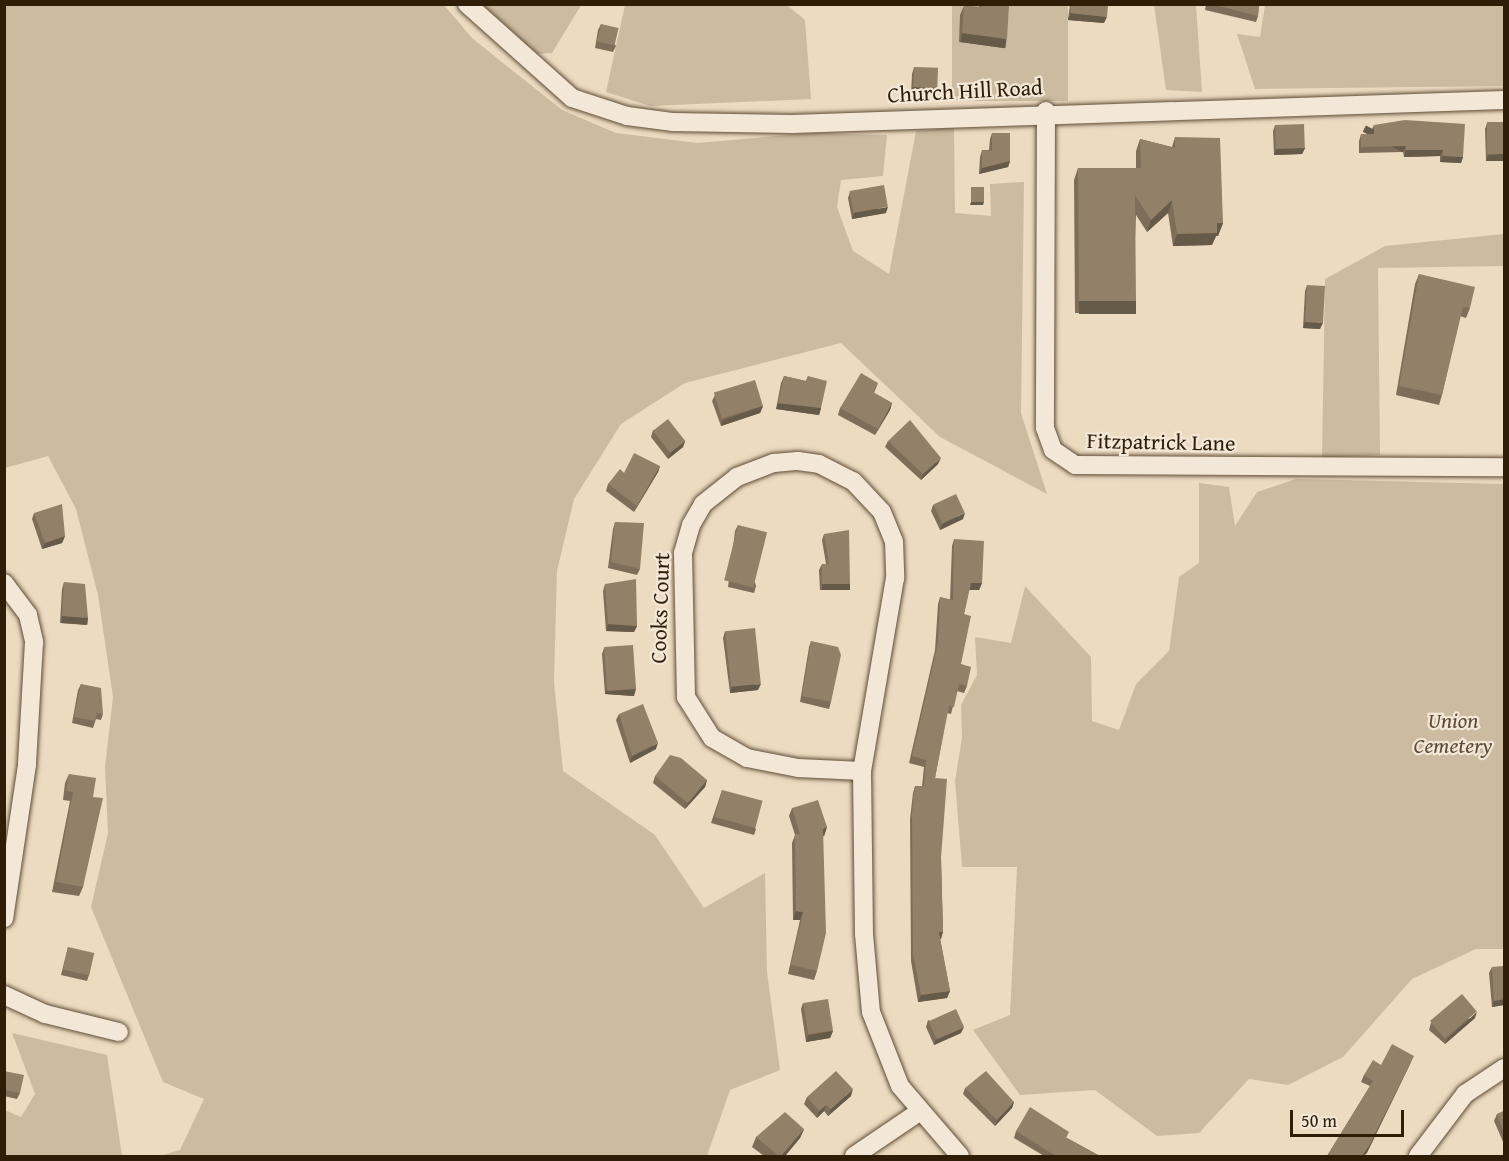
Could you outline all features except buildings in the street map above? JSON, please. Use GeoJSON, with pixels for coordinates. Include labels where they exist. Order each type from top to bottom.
{"type":"FeatureCollection","features":[{"type":"Feature","properties":{"kind":"street","name":"Church Hill Road"},"geometry":{"type":"LineString","coordinates":[[467,4],[558,89],[627,116],[792,124],[1046,111],[1504,100]]}},
{"type":"Feature","properties":{"kind":"street","name":"Fitzpatrick Lane"},"geometry":{"type":"LineString","coordinates":[[1046,111],[1045,428],[1053,450],[1075,465],[1504,467]]}},
{"type":"Feature","properties":{"kind":"street","name":"Cooks Court"},"geometry":{"type":"LineString","coordinates":[[862,771],[798,768],[747,758],[712,738],[686,697],[683,554],[691,525],[723,487],[774,463],[819,464],[853,480],[882,512],[894,541],[895,578],[862,771],[864,934],[871,1012],[886,1057],[919,1112],[960,1156]]}},
{"type":"Feature","properties":{"kind":"street"},"geometry":{"type":"LineString","coordinates":[[4,583],[28,615],[34,642],[27,765],[4,918]]}},
{"type":"Feature","properties":{"kind":"street"},"geometry":{"type":"LineString","coordinates":[[4,995],[45,1014],[119,1032]]}},
{"type":"Feature","properties":{"kind":"street"},"geometry":{"type":"LineString","coordinates":[[1418,1156],[1465,1094],[1504,1068]]}},
{"type":"Feature","properties":{"kind":"street"},"geometry":{"type":"LineString","coordinates":[[854,1156],[919,1112]]}},
{"type":"Feature","properties":{"kind":"green space"},"geometry":{"type":"Polygon","coordinates":[[[5,4],[444,5],[472,38],[562,110],[616,133],[698,143],[811,133],[887,135],[883,176],[841,180],[837,207],[853,251],[889,274],[916,131],[954,128],[955,213],[991,216],[990,184],[1024,182],[1021,413],[1047,494],[940,437],[841,343],[685,383],[621,424],[574,499],[557,571],[554,682],[563,771],[655,835],[704,908],[765,873],[767,972],[780,1070],[730,1090],[707,1156],[159,1156],[180,1150],[204,1099],[163,1082],[91,907],[108,833],[105,767],[113,697],[98,595],[76,509],[48,456],[5,468],[5,4]]]}},
{"type":"Feature","properties":{"kind":"green space"},"geometry":{"type":"Polygon","coordinates":[[[579,4],[580,7],[552,53],[537,54],[483,5],[579,4]]]}},
{"type":"Feature","properties":{"kind":"green space"},"geometry":{"type":"Polygon","coordinates":[[[625,5],[787,5],[805,20],[811,99],[650,106],[606,92],[625,5]]]}},
{"type":"Feature","properties":{"kind":"green space"},"geometry":{"type":"Polygon","coordinates":[[[952,5],[1068,5],[1068,101],[952,101],[952,5]]]}},
{"type":"Feature","properties":{"kind":"green space"},"geometry":{"type":"Polygon","coordinates":[[[1154,5],[1196,5],[1202,92],[1166,90],[1154,5]]]}},
{"type":"Feature","properties":{"kind":"green space"},"geometry":{"type":"Polygon","coordinates":[[[1265,5],[1504,5],[1504,86],[1255,89],[1237,34],[1260,37],[1265,5]]]}},
{"type":"Feature","properties":{"kind":"green space"},"geometry":{"type":"Polygon","coordinates":[[[1504,234],[1504,266],[1378,268],[1380,455],[1322,458],[1325,279],[1385,246],[1504,234]]]}},
{"type":"Feature","properties":{"kind":"green space","name":"Union Cemetery"},"geometry":{"type":"Polygon","coordinates":[[[1296,479],[1504,484],[1504,949],[1476,949],[1412,979],[1343,1057],[1288,1085],[1249,1079],[1199,1133],[1157,1136],[1095,1090],[1020,1095],[973,1030],[1010,1015],[1017,867],[962,867],[955,781],[962,738],[961,705],[977,675],[975,637],[1011,643],[1025,586],[1091,657],[1092,721],[1119,730],[1136,684],[1169,651],[1179,577],[1199,563],[1199,483],[1229,487],[1235,526],[1257,492],[1296,479]]]}},
{"type":"Feature","properties":{"kind":"green space"},"geometry":{"type":"Polygon","coordinates":[[[12,1033],[107,1055],[122,1156],[5,1156],[5,1110],[21,1117],[35,1094],[12,1033]]]}}]}
